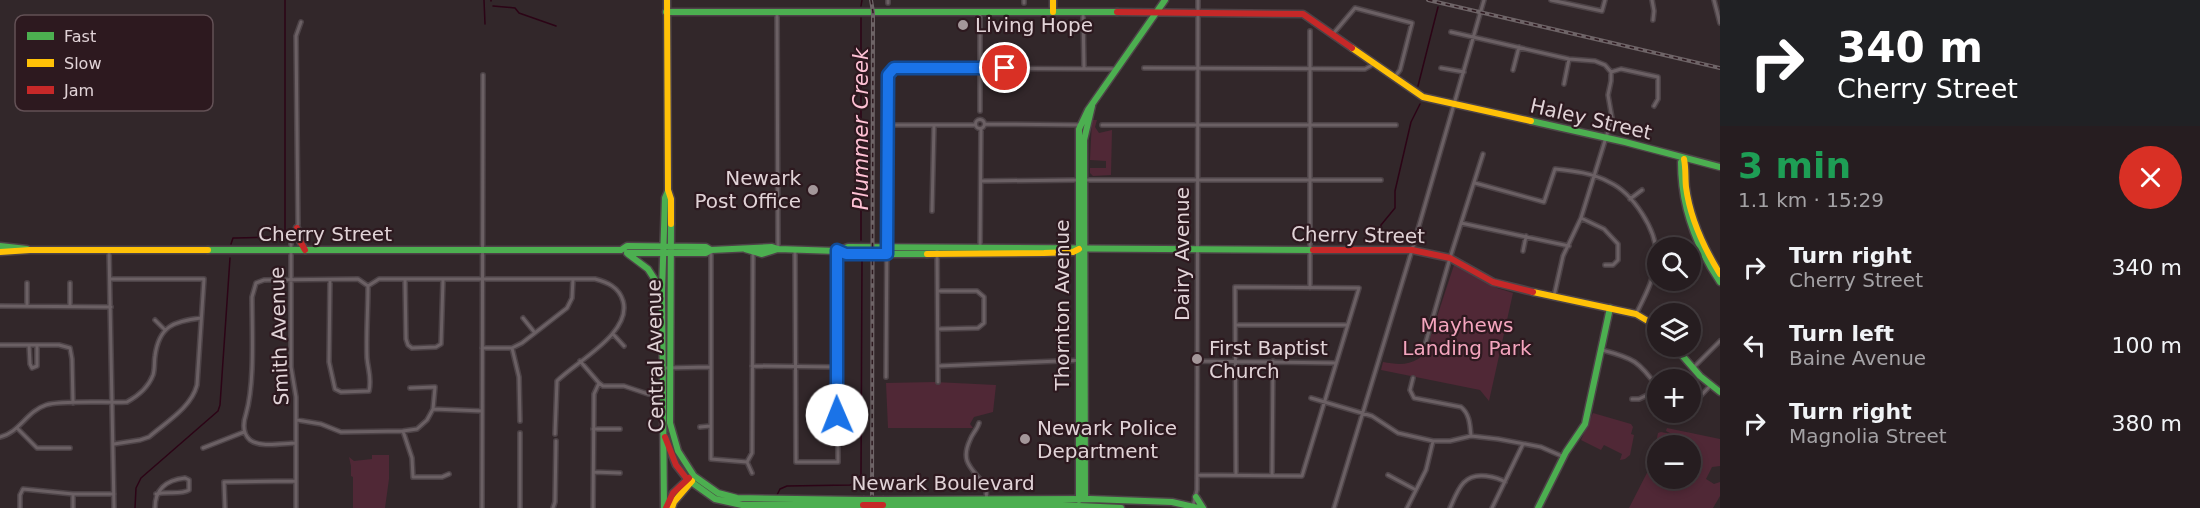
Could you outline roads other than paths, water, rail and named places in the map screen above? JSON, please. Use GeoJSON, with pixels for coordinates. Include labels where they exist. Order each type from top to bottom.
{"type":"FeatureCollection","features":[{"type":"Feature","properties":{"kind":"street","name":"Central Avenue"},"geometry":{"type":"LineString","coordinates":[[667,0],[668,190],[665,198],[667,233],[662,292],[667,368]]}},
{"type":"Feature","properties":{"kind":"street"},"geometry":{"type":"LineString","coordinates":[[1053,0],[1053,12]]}},
{"type":"Feature","properties":{"kind":"street","name":"Thornton Avenue"},"geometry":{"type":"LineString","coordinates":[[1082,505],[1083,125],[1092,105],[1165,0]]}},
{"type":"Feature","properties":{"kind":"street","name":"Dairy Avenue"},"geometry":{"type":"LineString","coordinates":[[1195,507],[1197,475],[1198,0]]}},
{"type":"Feature","properties":{"kind":"street"},"geometry":{"type":"LineString","coordinates":[[1334,508],[1484,0]]}},
{"type":"Feature","properties":{"kind":"street"},"geometry":{"type":"LineString","coordinates":[[1551,0],[1602,11],[1605,0]]}},
{"type":"Feature","properties":{"kind":"street"},"geometry":{"type":"LineString","coordinates":[[1652,0],[1653,20]]}},
{"type":"Feature","properties":{"kind":"street"},"geometry":{"type":"LineString","coordinates":[[1714,0],[1720,23]]}},
{"type":"Feature","properties":{"kind":"street"},"geometry":{"type":"LineString","coordinates":[[1333,34],[1355,8],[1412,23],[1400,70],[1394,78]]}},
{"type":"Feature","properties":{"kind":"street","name":"Haley Street"},"geometry":{"type":"LineString","coordinates":[[666,12],[1304,14],[1423,97],[1606,138],[1720,167]]}},
{"type":"Feature","properties":{"kind":"street"},"geometry":{"type":"LineString","coordinates":[[777,12],[778,249]]}},
{"type":"Feature","properties":{"kind":"street"},"geometry":{"type":"LineString","coordinates":[[980,12],[980,111]]}},
{"type":"Feature","properties":{"kind":"street"},"geometry":{"type":"LineString","coordinates":[[1083,12],[1084,68]]}},
{"type":"Feature","properties":{"kind":"street","name":"Smith Avenue"},"geometry":{"type":"LineString","coordinates":[[296,508],[296,397],[291,367],[291,242],[297,228],[296,36],[301,22]]}},
{"type":"Feature","properties":{"kind":"street"},"geometry":{"type":"LineString","coordinates":[[1310,31],[1310,288]]}},
{"type":"Feature","properties":{"kind":"street"},"geometry":{"type":"LineString","coordinates":[[1450,32],[1569,59],[1595,61],[1605,65],[1611,72],[1608,95],[1612,118],[1581,218],[1563,256],[1554,296]]}},
{"type":"Feature","properties":{"kind":"street"},"geometry":{"type":"LineString","coordinates":[[1513,70],[1520,47]]}},
{"type":"Feature","properties":{"kind":"street"},"geometry":{"type":"LineString","coordinates":[[1564,84],[1569,59]]}},
{"type":"Feature","properties":{"kind":"street"},"geometry":{"type":"LineString","coordinates":[[1144,68],[1365,69],[1374,64]]}},
{"type":"Feature","properties":{"kind":"street"},"geometry":{"type":"LineString","coordinates":[[886,376],[888,75],[890,70],[894,68],[1117,69]]}},
{"type":"Feature","properties":{"kind":"street"},"geometry":{"type":"LineString","coordinates":[[1441,68],[1464,72]]}},
{"type":"Feature","properties":{"kind":"street"},"geometry":{"type":"LineString","coordinates":[[1611,72],[1621,69],[1659,77],[1658,99],[1654,106]]}},
{"type":"Feature","properties":{"kind":"street"},"geometry":{"type":"LineString","coordinates":[[482,508],[483,78]]}},
{"type":"Feature","properties":{"kind":"street"},"geometry":{"type":"LineString","coordinates":[[975,125],[980,120],[985,124],[1083,125]]}},
{"type":"Feature","properties":{"kind":"street"},"geometry":{"type":"LineString","coordinates":[[980,250],[981,129],[985,124]]}},
{"type":"Feature","properties":{"kind":"street"},"geometry":{"type":"LineString","coordinates":[[889,125],[975,125],[981,129]]}},
{"type":"Feature","properties":{"kind":"street"},"geometry":{"type":"LineString","coordinates":[[932,211],[934,125]]}},
{"type":"Feature","properties":{"kind":"street"},"geometry":{"type":"LineString","coordinates":[[1101,125],[1396,125]]}},
{"type":"Feature","properties":{"kind":"street"},"geometry":{"type":"LineString","coordinates":[[1425,345],[1483,154]]}},
{"type":"Feature","properties":{"kind":"street"},"geometry":{"type":"LineString","coordinates":[[1684,159],[1686,188],[1694,219],[1720,274]]}},
{"type":"Feature","properties":{"kind":"street"},"geometry":{"type":"LineString","coordinates":[[1684,159],[1681,162],[1681,188],[1690,221],[1704,255],[1720,282]]}},
{"type":"Feature","properties":{"kind":"street"},"geometry":{"type":"LineString","coordinates":[[1475,183],[1544,202],[1555,169],[1594,176],[1620,188],[1652,229],[1654,237]]}},
{"type":"Feature","properties":{"kind":"street","name":"Thornton Avenue"},"geometry":{"type":"LineString","coordinates":[[1081,360],[1078,263],[1082,250],[1079,235],[1082,180]]}},
{"type":"Feature","properties":{"kind":"street"},"geometry":{"type":"LineString","coordinates":[[981,181],[1381,180]]}},
{"type":"Feature","properties":{"kind":"street"},"geometry":{"type":"LineString","coordinates":[[1630,199],[1642,190]]}},
{"type":"Feature","properties":{"kind":"street"},"geometry":{"type":"LineString","coordinates":[[1581,218],[1604,229],[1618,244],[1618,260],[1613,264],[1605,265]]}},
{"type":"Feature","properties":{"kind":"street"},"geometry":{"type":"LineString","coordinates":[[1461,223],[1569,246]]}},
{"type":"Feature","properties":{"kind":"street"},"geometry":{"type":"LineString","coordinates":[[297,228],[305,250]]}},
{"type":"Feature","properties":{"kind":"street"},"geometry":{"type":"LineString","coordinates":[[649,246],[667,233],[681,246]]}},
{"type":"Feature","properties":{"kind":"street"},"geometry":{"type":"LineString","coordinates":[[1078,263],[1068,250],[1079,235]]}},
{"type":"Feature","properties":{"kind":"street"},"geometry":{"type":"LineString","coordinates":[[1523,251],[1526,236]]}},
{"type":"Feature","properties":{"kind":"street","name":"Cherry Street"},"geometry":{"type":"LineString","coordinates":[[0,246],[30,250]]}},
{"type":"Feature","properties":{"kind":"street","name":"Cherry Street"},"geometry":{"type":"LineString","coordinates":[[624,251],[627,246],[649,246],[706,253],[711,250],[753,247],[795,250],[837,250],[848,247],[887,251],[1412,250],[1450,258],[1494,282],[1517,289],[1636,314],[1647,320]]}},
{"type":"Feature","properties":{"kind":"street","name":"Cherry Street"},"geometry":{"type":"LineString","coordinates":[[0,252],[30,250],[624,251],[681,246],[706,247],[711,250]]}},
{"type":"Feature","properties":{"kind":"street","name":"Central Avenue"},"geometry":{"type":"LineString","coordinates":[[664,421],[667,395],[666,249]]}},
{"type":"Feature","properties":{"kind":"street","name":"Cherry Street"},"geometry":{"type":"LineString","coordinates":[[745,249],[753,253],[772,253],[778,249]]}},
{"type":"Feature","properties":{"kind":"street"},"geometry":{"type":"LineString","coordinates":[[110,250],[114,508]]}},
{"type":"Feature","properties":{"kind":"street"},"geometry":{"type":"LineString","coordinates":[[711,250],[711,459],[747,462]]}},
{"type":"Feature","properties":{"kind":"street"},"geometry":{"type":"LineString","coordinates":[[795,250],[796,462],[838,462],[837,250]]}},
{"type":"Feature","properties":{"kind":"street"},"geometry":{"type":"LineString","coordinates":[[937,250],[938,382]]}},
{"type":"Feature","properties":{"kind":"street"},"geometry":{"type":"LineString","coordinates":[[624,251],[653,273],[662,292]]}},
{"type":"Feature","properties":{"kind":"street"},"geometry":{"type":"LineString","coordinates":[[747,462],[752,453],[753,253]]}},
{"type":"Feature","properties":{"kind":"street"},"geometry":{"type":"LineString","coordinates":[[111,279],[204,279],[195,395],[148,437],[114,444]]}},
{"type":"Feature","properties":{"kind":"street"},"geometry":{"type":"LineString","coordinates":[[296,443],[258,444],[250,440],[244,432],[244,422],[250,401],[252,297],[256,283],[272,279],[358,279],[368,286]]}},
{"type":"Feature","properties":{"kind":"street"},"geometry":{"type":"LineString","coordinates":[[368,286],[379,279],[595,279],[608,282],[620,294],[624,312],[622,321],[613,334],[557,381],[555,434]]}},
{"type":"Feature","properties":{"kind":"street"},"geometry":{"type":"LineString","coordinates":[[405,279],[406,339],[412,348],[436,347],[441,344],[443,280]]}},
{"type":"Feature","properties":{"kind":"street"},"geometry":{"type":"LineString","coordinates":[[482,348],[512,348],[522,344],[567,308],[572,298],[573,279]]}},
{"type":"Feature","properties":{"kind":"street"},"geometry":{"type":"LineString","coordinates":[[330,280],[329,362],[335,389],[341,392],[369,391],[371,372],[367,360],[368,286]]}},
{"type":"Feature","properties":{"kind":"street"},"geometry":{"type":"LineString","coordinates":[[27,283],[27,306]]}},
{"type":"Feature","properties":{"kind":"street"},"geometry":{"type":"LineString","coordinates":[[70,283],[70,306]]}},
{"type":"Feature","properties":{"kind":"street"},"geometry":{"type":"LineString","coordinates":[[1197,475],[1236,476],[1302,476],[1359,288],[1235,287],[1236,476]]}},
{"type":"Feature","properties":{"kind":"street"},"geometry":{"type":"LineString","coordinates":[[938,291],[977,291],[984,297],[984,323],[981,326],[938,329]]}},
{"type":"Feature","properties":{"kind":"street"},"geometry":{"type":"LineString","coordinates":[[1636,314],[1648,291]]}},
{"type":"Feature","properties":{"kind":"street"},"geometry":{"type":"LineString","coordinates":[[0,306],[111,307]]}},
{"type":"Feature","properties":{"kind":"street"},"geometry":{"type":"LineString","coordinates":[[1538,508],[1564,457],[1585,424],[1610,308]]}},
{"type":"Feature","properties":{"kind":"street"},"geometry":{"type":"LineString","coordinates":[[0,437],[17,428],[31,413],[47,405],[127,402],[138,396],[148,386],[154,374],[158,342],[165,330],[184,320],[201,318]]}},
{"type":"Feature","properties":{"kind":"street"},"geometry":{"type":"LineString","coordinates":[[523,318],[535,333]]}},
{"type":"Feature","properties":{"kind":"street"},"geometry":{"type":"LineString","coordinates":[[155,321],[165,330]]}},
{"type":"Feature","properties":{"kind":"street"},"geometry":{"type":"LineString","coordinates":[[1236,325],[1347,325]]}},
{"type":"Feature","properties":{"kind":"street"},"geometry":{"type":"LineString","coordinates":[[613,334],[624,346]]}},
{"type":"Feature","properties":{"kind":"street"},"geometry":{"type":"LineString","coordinates":[[1692,368],[1720,341]]}},
{"type":"Feature","properties":{"kind":"street"},"geometry":{"type":"LineString","coordinates":[[0,345],[59,345],[70,348],[73,403]]}},
{"type":"Feature","properties":{"kind":"street"},"geometry":{"type":"LineString","coordinates":[[29,345],[32,368],[37,366],[37,345]]}},
{"type":"Feature","properties":{"kind":"street"},"geometry":{"type":"LineString","coordinates":[[512,348],[519,377],[520,421]]}},
{"type":"Feature","properties":{"kind":"street"},"geometry":{"type":"LineString","coordinates":[[1601,350],[1631,359],[1639,364],[1647,375]]}},
{"type":"Feature","properties":{"kind":"street"},"geometry":{"type":"LineString","coordinates":[[1683,357],[1692,368],[1720,392]]}},
{"type":"Feature","properties":{"kind":"street"},"geometry":{"type":"LineString","coordinates":[[938,366],[1006,365],[1081,360]]}},
{"type":"Feature","properties":{"kind":"street"},"geometry":{"type":"LineString","coordinates":[[1197,361],[1336,363]]}},
{"type":"Feature","properties":{"kind":"street"},"geometry":{"type":"LineString","coordinates":[[580,362],[598,383],[608,387],[624,386],[648,394],[667,395]]}},
{"type":"Feature","properties":{"kind":"street"},"geometry":{"type":"LineString","coordinates":[[1272,476],[1273,362]]}},
{"type":"Feature","properties":{"kind":"street"},"geometry":{"type":"LineString","coordinates":[[752,366],[836,367]]}},
{"type":"Feature","properties":{"kind":"street"},"geometry":{"type":"LineString","coordinates":[[667,368],[710,367]]}},
{"type":"Feature","properties":{"kind":"street"},"geometry":{"type":"LineString","coordinates":[[1413,378],[1410,390],[1414,398],[1461,407],[1465,411],[1469,419],[1471,436]]}},
{"type":"Feature","properties":{"kind":"street"},"geometry":{"type":"LineString","coordinates":[[594,508],[594,394],[598,383]]}},
{"type":"Feature","properties":{"kind":"street"},"geometry":{"type":"LineString","coordinates":[[1701,395],[1711,385]]}},
{"type":"Feature","properties":{"kind":"street"},"geometry":{"type":"LineString","coordinates":[[296,420],[321,424],[341,432],[403,432],[417,429],[434,410],[435,387],[410,388]]}},
{"type":"Feature","properties":{"kind":"street","name":"Central Avenue"},"geometry":{"type":"LineString","coordinates":[[667,395],[673,440],[690,480]]}},
{"type":"Feature","properties":{"kind":"street"},"geometry":{"type":"LineString","coordinates":[[1632,399],[1639,399],[1647,395]]}},
{"type":"Feature","properties":{"kind":"street"},"geometry":{"type":"LineString","coordinates":[[1311,398],[1363,413],[1381,421],[1398,433],[1433,441],[1450,441],[1471,436],[1541,447],[1564,457]]}},
{"type":"Feature","properties":{"kind":"street"},"geometry":{"type":"LineString","coordinates":[[434,410],[482,411]]}},
{"type":"Feature","properties":{"kind":"street"},"geometry":{"type":"LineString","coordinates":[[664,421],[665,508]]}},
{"type":"Feature","properties":{"kind":"street","name":"Newark Boulevard"},"geometry":{"type":"LineString","coordinates":[[664,421],[665,439],[676,465],[690,480],[715,499],[742,505],[863,502],[1149,505],[1172,502],[1195,507]]}},
{"type":"Feature","properties":{"kind":"street"},"geometry":{"type":"LineString","coordinates":[[979,423],[971,438],[966,458],[972,472],[986,487],[987,504]]}},
{"type":"Feature","properties":{"kind":"street"},"geometry":{"type":"LineString","coordinates":[[700,427],[710,426]]}},
{"type":"Feature","properties":{"kind":"street"},"geometry":{"type":"LineString","coordinates":[[17,428],[37,448],[70,448]]}},
{"type":"Feature","properties":{"kind":"street"},"geometry":{"type":"LineString","coordinates":[[593,429],[620,429]]}},
{"type":"Feature","properties":{"kind":"street"},"geometry":{"type":"LineString","coordinates":[[202,448],[244,432]]}},
{"type":"Feature","properties":{"kind":"street"},"geometry":{"type":"LineString","coordinates":[[403,432],[412,458],[413,477],[442,477],[449,474]]}},
{"type":"Feature","properties":{"kind":"street"},"geometry":{"type":"LineString","coordinates":[[520,433],[520,508]]}},
{"type":"Feature","properties":{"kind":"street"},"geometry":{"type":"LineString","coordinates":[[553,508],[556,441]]}},
{"type":"Feature","properties":{"kind":"street"},"geometry":{"type":"LineString","coordinates":[[1407,508],[1426,470],[1433,441]]}},
{"type":"Feature","properties":{"kind":"street"},"geometry":{"type":"LineString","coordinates":[[1492,508],[1523,444]]}},
{"type":"Feature","properties":{"kind":"street"},"geometry":{"type":"LineString","coordinates":[[747,462],[752,473]]}},
{"type":"Feature","properties":{"kind":"street"},"geometry":{"type":"LineString","coordinates":[[594,472],[620,473]]}},
{"type":"Feature","properties":{"kind":"street"},"geometry":{"type":"LineString","coordinates":[[1388,475],[1416,490]]}},
{"type":"Feature","properties":{"kind":"street"},"geometry":{"type":"LineString","coordinates":[[1450,508],[1462,483],[1476,475],[1505,482]]}},
{"type":"Feature","properties":{"kind":"street"},"geometry":{"type":"LineString","coordinates":[[155,508],[156,494],[164,484],[174,479],[189,480],[189,490],[185,492],[156,494]]}},
{"type":"Feature","properties":{"kind":"street"},"geometry":{"type":"LineString","coordinates":[[665,508],[673,492],[690,480]]}},
{"type":"Feature","properties":{"kind":"street"},"geometry":{"type":"LineString","coordinates":[[672,508],[690,480]]}},
{"type":"Feature","properties":{"kind":"street"},"geometry":{"type":"LineString","coordinates":[[225,508],[224,482],[296,481]]}},
{"type":"Feature","properties":{"kind":"street"},"geometry":{"type":"LineString","coordinates":[[20,508],[20,495],[23,489],[73,494],[114,494]]}},
{"type":"Feature","properties":{"kind":"street"},"geometry":{"type":"LineString","coordinates":[[73,494],[73,508]]}},
{"type":"Feature","properties":{"kind":"street"},"geometry":{"type":"LineString","coordinates":[[1196,497],[1203,508]]}},
{"type":"Feature","properties":{"kind":"street","name":"Newark Boulevard"},"geometry":{"type":"LineString","coordinates":[[1082,505],[1122,508]]}},
{"type":"Feature","properties":{"kind":"waterway"},"geometry":{"type":"LineString","coordinates":[[231,244],[233,238],[280,237],[285,232],[285,0]]}},
{"type":"Feature","properties":{"kind":"waterway"},"geometry":{"type":"LineString","coordinates":[[484,0],[485,24]]}},
{"type":"Feature","properties":{"kind":"waterway","name":"Plummer Creek"},"geometry":{"type":"LineString","coordinates":[[861,6],[862,0]]}},
{"type":"Feature","properties":{"kind":"waterway"},"geometry":{"type":"LineString","coordinates":[[493,6],[515,8],[519,13],[556,26]]}},
{"type":"Feature","properties":{"kind":"waterway"},"geometry":{"type":"LineString","coordinates":[[1418,86],[1438,7]]}},
{"type":"Feature","properties":{"kind":"waterway","name":"Plummer Creek"},"geometry":{"type":"LineString","coordinates":[[861,18],[861,240]]}},
{"type":"Feature","properties":{"kind":"waterway"},"geometry":{"type":"LineString","coordinates":[[1380,243],[1381,225],[1395,208],[1395,191],[1411,122],[1420,104]]}},
{"type":"Feature","properties":{"kind":"waterway"},"geometry":{"type":"LineString","coordinates":[[135,508],[136,488],[141,478],[218,411],[230,258]]}},
{"type":"Feature","properties":{"kind":"waterway","name":"Plummer Creek"},"geometry":{"type":"LineString","coordinates":[[777,495],[780,489],[787,486],[850,485],[855,483],[861,475],[862,258]]}},
{"type":"Feature","properties":{"kind":"railway"},"geometry":{"type":"LineString","coordinates":[[871,0],[873,12],[872,508]]}},
{"type":"Feature","properties":{"kind":"railway"},"geometry":{"type":"LineString","coordinates":[[1428,0],[1720,68]]}},
{"type":"Feature","properties":{"kind":"place","name":"Living Hope"},"geometry":{"type":"Point","coordinates":[963,25]}},
{"type":"Feature","properties":{"kind":"place","name":"Newark Post Office"},"geometry":{"type":"Point","coordinates":[813,190]}},
{"type":"Feature","properties":{"kind":"place","name":"First Baptist Church"},"geometry":{"type":"Point","coordinates":[1197,359]}},
{"type":"Feature","properties":{"kind":"place","name":"Newark Police Department"},"geometry":{"type":"Point","coordinates":[1025,439]}},
{"type":"Feature","properties":{"kind":"park label","name":"Mayhews Landing Park"},"geometry":{"type":"Point","coordinates":[1467,336]}}]}
